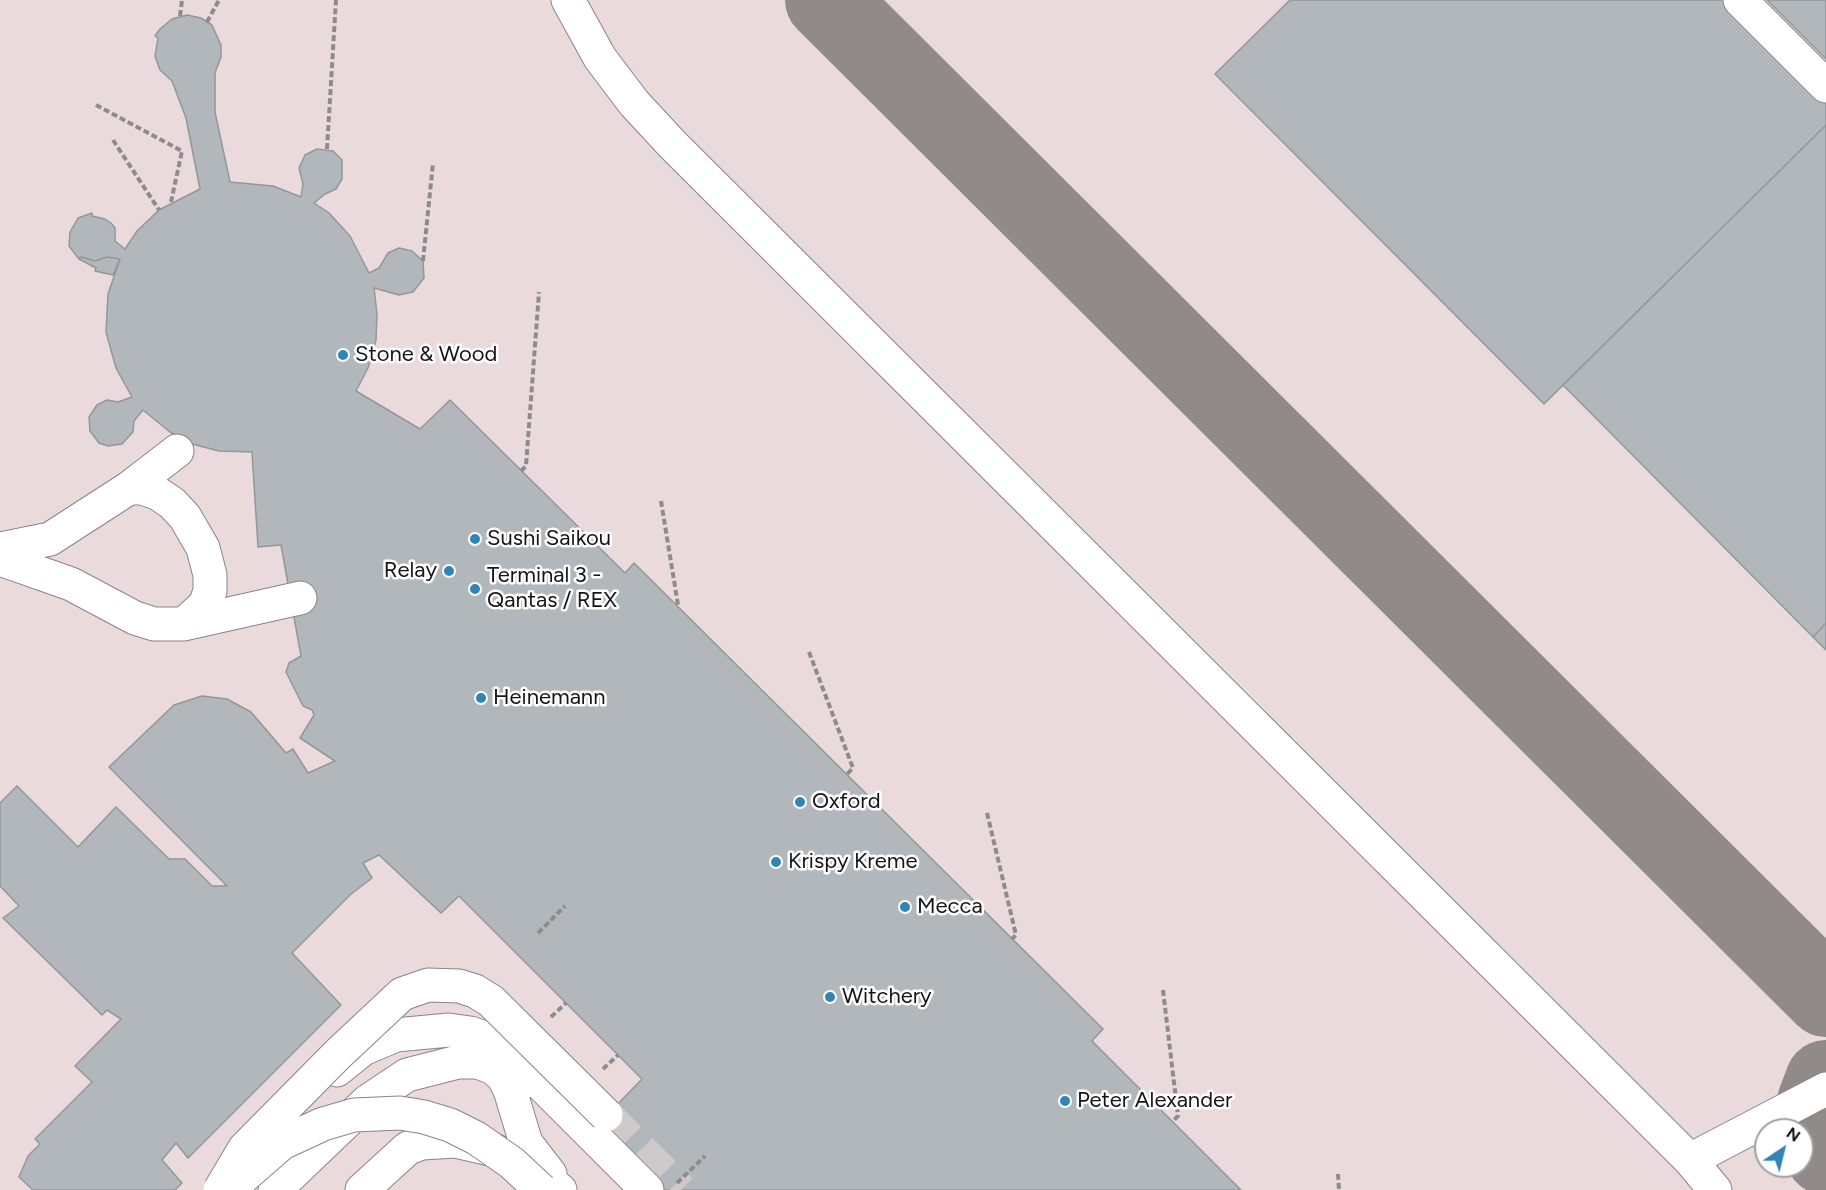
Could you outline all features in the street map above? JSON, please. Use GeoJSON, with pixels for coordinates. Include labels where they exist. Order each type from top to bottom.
{"type":"FeatureCollection","features":[{"type":"Feature","properties":{"kind":"street"},"geometry":{"type":"LineString","coordinates":[[568,0],[600,58],[634,103],[672,144],[1703,1180],[1826,1089]]}},
{"type":"Feature","properties":{"kind":"street"},"geometry":{"type":"LineString","coordinates":[[1740,0],[1826,86]]}},
{"type":"Feature","properties":{"kind":"street"},"geometry":{"type":"LineString","coordinates":[[0,549],[50,539],[129,488],[177,451]]}},
{"type":"Feature","properties":{"kind":"street"},"geometry":{"type":"LineString","coordinates":[[129,488],[142,488],[157,493],[172,503],[203,548],[210,575],[210,591],[205,605],[184,624]]}},
{"type":"Feature","properties":{"kind":"street"},"geometry":{"type":"LineString","coordinates":[[0,559],[70,584],[135,618],[154,624],[184,624],[291,600]]}},
{"type":"Feature","properties":{"kind":"street"},"geometry":{"type":"LineString","coordinates":[[220,1190],[245,1148],[329,1062],[402,994],[428,985],[459,986],[491,1001],[606,1116]]}},
{"type":"Feature","properties":{"kind":"street"},"geometry":{"type":"LineString","coordinates":[[428,1031],[450,1036],[465,1044],[494,1068],[510,1090],[518,1124],[526,1143],[562,1190]]}},
{"type":"Feature","properties":{"kind":"street"},"geometry":{"type":"LineString","coordinates":[[213,1190],[363,1048],[396,1035],[428,1031],[470,1033],[491,1040],[510,1053],[647,1190]]}},
{"type":"Feature","properties":{"kind":"street"},"geometry":{"type":"LineString","coordinates":[[275,1190],[368,1101],[407,1075],[458,1062],[478,1062],[544,1088]]}},
{"type":"Feature","properties":{"kind":"street"},"geometry":{"type":"LineString","coordinates":[[232,1190],[264,1157],[300,1133],[323,1124],[375,1113],[424,1117],[450,1125],[493,1149],[541,1190]]}},
{"type":"Feature","properties":{"kind":"street"},"geometry":{"type":"LineString","coordinates":[[362,1190],[408,1148],[422,1143],[456,1140],[503,1154],[562,1190]]}},
{"type":"Feature","properties":{"kind":"path"},"geometry":{"type":"LineString","coordinates":[[180,16],[182,0]]}},
{"type":"Feature","properties":{"kind":"path"},"geometry":{"type":"LineString","coordinates":[[207,22],[219,0]]}},
{"type":"Feature","properties":{"kind":"path"},"geometry":{"type":"LineString","coordinates":[[327,149],[336,0]]}},
{"type":"Feature","properties":{"kind":"path"},"geometry":{"type":"LineString","coordinates":[[96,105],[182,151],[171,202]]}},
{"type":"Feature","properties":{"kind":"path"},"geometry":{"type":"LineString","coordinates":[[112,140],[159,210]]}},
{"type":"Feature","properties":{"kind":"path"},"geometry":{"type":"LineString","coordinates":[[423,261],[433,163]]}},
{"type":"Feature","properties":{"kind":"path"},"geometry":{"type":"LineString","coordinates":[[521,471],[526,466],[539,292]]}},
{"type":"Feature","properties":{"kind":"path"},"geometry":{"type":"LineString","coordinates":[[661,501],[678,605]]}},
{"type":"Feature","properties":{"kind":"path"},"geometry":{"type":"LineString","coordinates":[[809,652],[853,768],[847,774]]}},
{"type":"Feature","properties":{"kind":"path"},"geometry":{"type":"LineString","coordinates":[[987,813],[1016,935],[1012,939]]}},
{"type":"Feature","properties":{"kind":"path"},"geometry":{"type":"LineString","coordinates":[[538,933],[565,906]]}},
{"type":"Feature","properties":{"kind":"path"},"geometry":{"type":"LineString","coordinates":[[1163,990],[1178,1116],[1173,1121]]}},
{"type":"Feature","properties":{"kind":"path"},"geometry":{"type":"LineString","coordinates":[[670,1190],[705,1156]]}},
{"type":"Feature","properties":{"kind":"path"},"geometry":{"type":"LineString","coordinates":[[1338,1174],[1339,1190]]}},
{"type":"Feature","properties":{"kind":"shaded area"},"geometry":{"type":"Polygon","coordinates":[[[0,0],[1826,0],[1826,1190],[0,1190],[0,0]]]}},
{"type":"Feature","properties":{"kind":"building"},"geometry":{"type":"Polygon","coordinates":[[[1290,0],[1725,0],[1826,101],[1826,125],[1544,404],[1215,74],[1290,0]]]}},
{"type":"Feature","properties":{"kind":"building"},"geometry":{"type":"Polygon","coordinates":[[[1767,0],[1826,0],[1826,59],[1767,0]]]}},
{"type":"Feature","properties":{"kind":"building","name":"Terminal 3 - Qantas / REX"},"geometry":{"type":"Polygon","coordinates":[[[187,15],[201,18],[212,25],[221,45],[221,57],[215,73],[215,112],[230,182],[273,186],[301,197],[303,184],[299,168],[305,155],[317,149],[333,151],[342,160],[342,179],[336,189],[314,203],[329,213],[350,236],[369,273],[379,268],[388,253],[399,248],[412,251],[423,261],[424,278],[413,292],[399,295],[374,288],[377,314],[376,340],[368,368],[356,391],[420,429],[450,400],[625,573],[634,563],[1103,1029],[1092,1041],[1241,1190],[631,1190],[582,1141],[642,1079],[459,896],[441,913],[379,855],[363,863],[372,878],[350,895],[292,953],[341,1005],[188,1158],[176,1143],[162,1160],[182,1183],[175,1190],[33,1190],[19,1177],[28,1156],[40,1144],[35,1139],[92,1082],[75,1066],[121,1019],[107,1010],[102,1015],[3,918],[19,906],[0,886],[0,803],[17,786],[78,847],[116,807],[169,859],[185,859],[212,886],[227,886],[109,767],[174,705],[202,696],[227,699],[251,712],[286,753],[293,749],[308,773],[335,761],[300,738],[314,715],[312,710],[303,706],[286,672],[289,663],[301,656],[281,545],[258,547],[252,452],[219,451],[192,444],[170,432],[143,410],[134,421],[133,432],[122,444],[108,446],[99,443],[90,431],[89,417],[97,405],[107,400],[118,402],[132,397],[116,368],[106,332],[108,294],[120,259],[107,257],[95,261],[81,257],[79,259],[69,246],[70,232],[78,218],[92,213],[92,216],[111,223],[115,228],[115,241],[125,249],[137,231],[159,210],[200,189],[186,118],[172,81],[160,70],[155,56],[158,38],[155,36],[160,29],[172,19],[187,15]]]}},
{"type":"Feature","properties":{"kind":"building"},"geometry":{"type":"Polygon","coordinates":[[[1826,125],[1826,623],[1813,637],[1563,385],[1826,125]]]}},
{"type":"Feature","properties":{"kind":"building"},"geometry":{"type":"Polygon","coordinates":[[[81,257],[95,261],[107,257],[120,259],[113,275],[95,271],[96,268],[79,259],[81,257]]]}},
{"type":"Feature","properties":{"kind":"building"},"geometry":{"type":"Polygon","coordinates":[[[1826,623],[1826,650],[1813,637],[1826,623]]]}},
{"type":"Feature","properties":{"kind":"taxiway"},"geometry":{"type":"LineString","coordinates":[[826,0],[1826,996]]}},
{"type":"Feature","properties":{"kind":"taxiway"},"geometry":{"type":"LineString","coordinates":[[1826,1081],[1818,1102],[1817,1125],[1826,1154]]}},
{"type":"Feature","properties":{"kind":"tunnel"},"geometry":{"type":"LineString","coordinates":[[606,1115],[681,1190]]}},
{"type":"Feature","properties":{"kind":"place","name":"Stone & Wood"},"geometry":{"type":"Point","coordinates":[343,355]}},
{"type":"Feature","properties":{"kind":"place","name":"Sushi Saikou"},"geometry":{"type":"Point","coordinates":[475,539]}},
{"type":"Feature","properties":{"kind":"place","name":"Relay"},"geometry":{"type":"Point","coordinates":[449,571]}},
{"type":"Feature","properties":{"kind":"place","name":"Terminal 3 - Qantas / REX"},"geometry":{"type":"Point","coordinates":[475,589]}},
{"type":"Feature","properties":{"kind":"place","name":"Heinemann"},"geometry":{"type":"Point","coordinates":[481,698]}},
{"type":"Feature","properties":{"kind":"place","name":"Oxford"},"geometry":{"type":"Point","coordinates":[800,802]}},
{"type":"Feature","properties":{"kind":"place","name":"Krispy Kreme"},"geometry":{"type":"Point","coordinates":[776,862]}},
{"type":"Feature","properties":{"kind":"place","name":"Mecca"},"geometry":{"type":"Point","coordinates":[905,907]}},
{"type":"Feature","properties":{"kind":"place","name":"Witchery"},"geometry":{"type":"Point","coordinates":[830,997]}},
{"type":"Feature","properties":{"kind":"place","name":"Peter Alexander"},"geometry":{"type":"Point","coordinates":[1065,1101]}}]}
